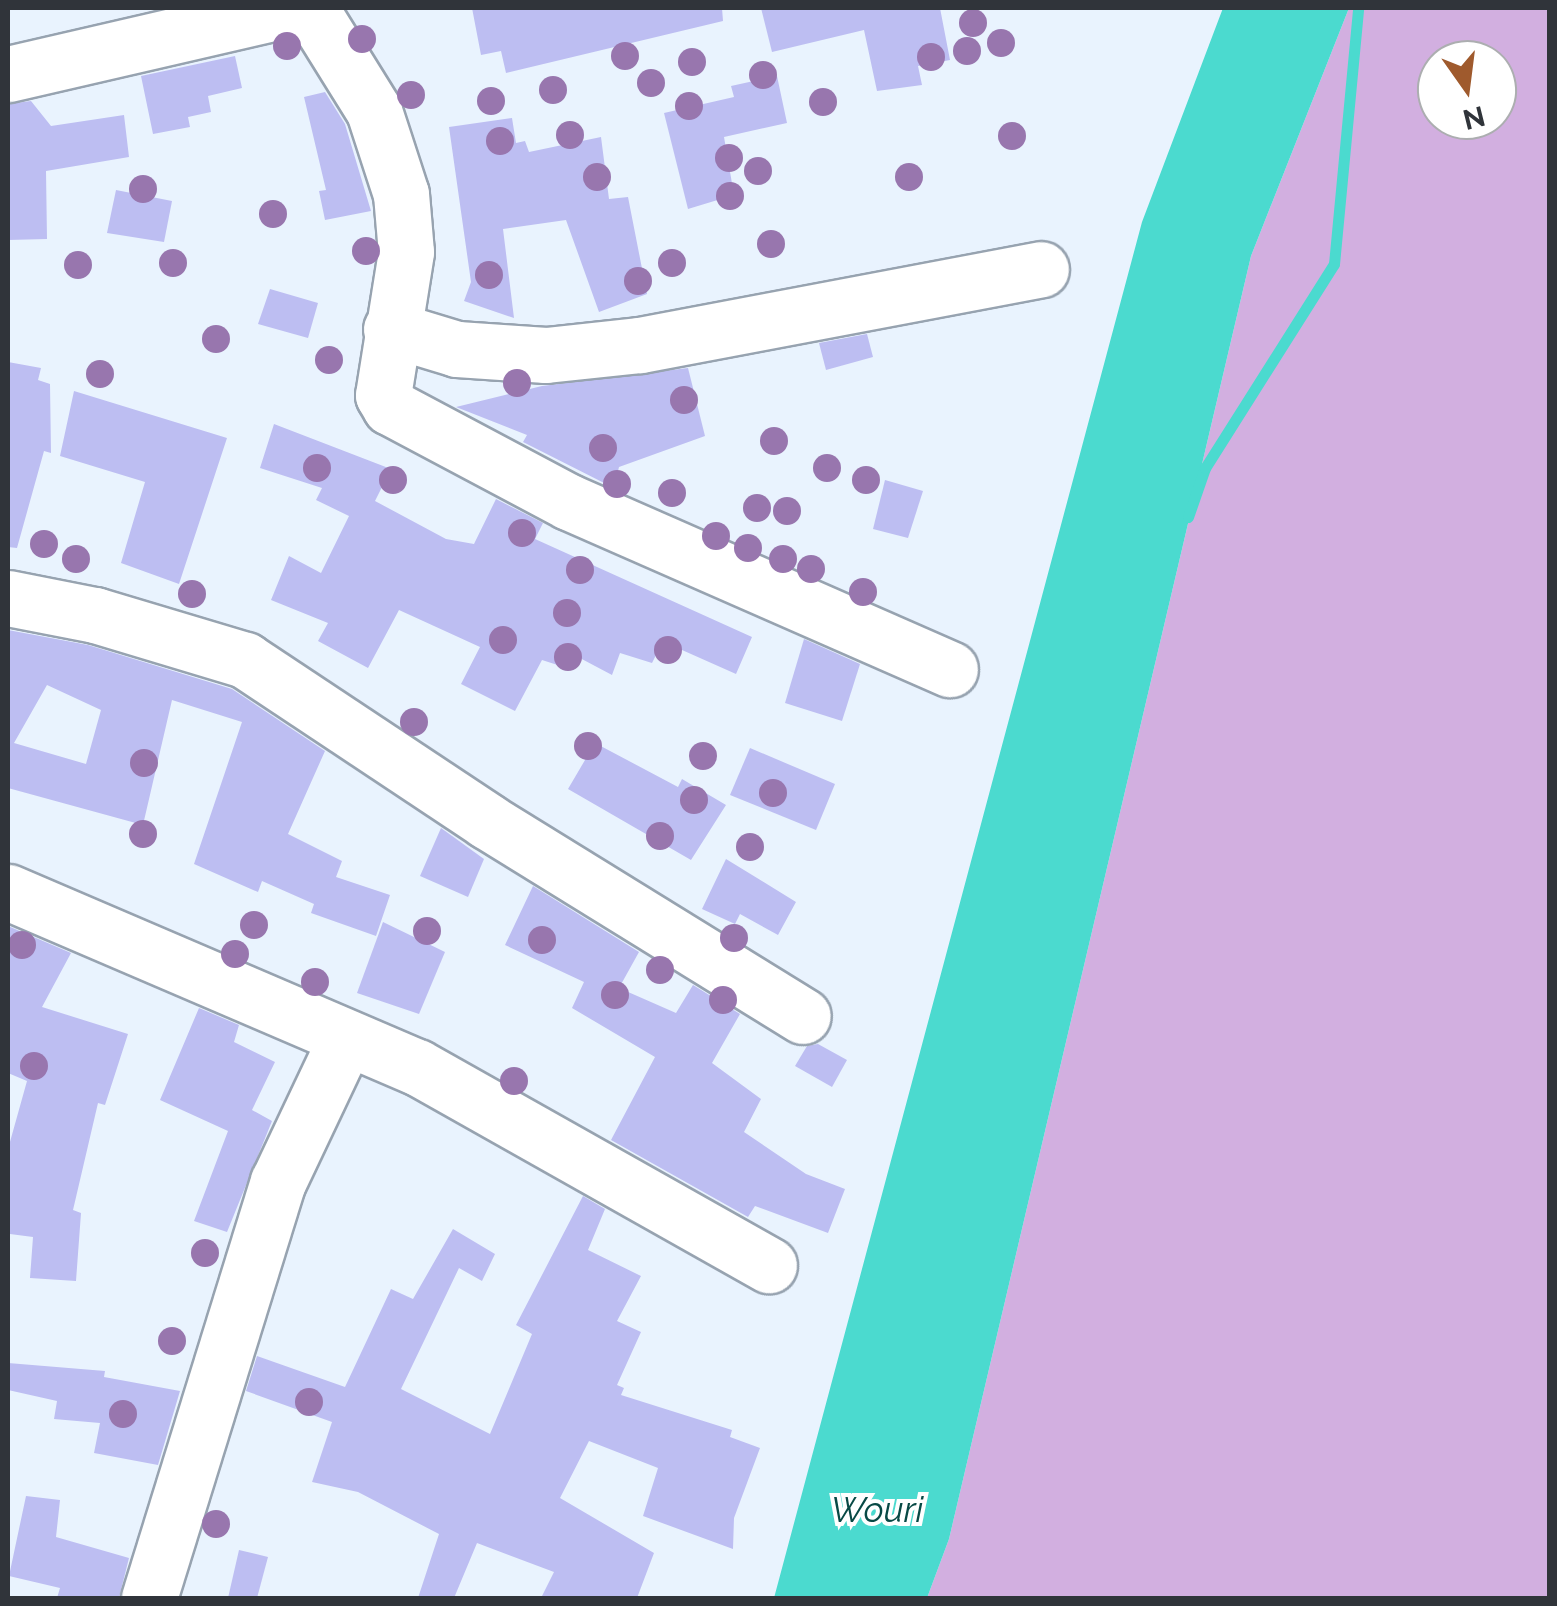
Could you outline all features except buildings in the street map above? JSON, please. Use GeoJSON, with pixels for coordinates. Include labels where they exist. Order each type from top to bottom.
{"type":"FeatureCollection","features":[{"type":"Feature","properties":{"kind":"street"},"geometry":{"type":"LineString","coordinates":[[8,74],[296,8]]}},
{"type":"Feature","properties":{"kind":"street"},"geometry":{"type":"LineString","coordinates":[[310,8],[374,111],[401,194],[406,252],[383,395],[404,419],[569,502],[950,668]]}},
{"type":"Feature","properties":{"kind":"street"},"geometry":{"type":"LineString","coordinates":[[391,329],[458,349],[546,354],[640,345],[1041,269]]}},
{"type":"Feature","properties":{"kind":"street"},"geometry":{"type":"LineString","coordinates":[[8,598],[95,614],[245,660],[487,821],[803,1016]]}},
{"type":"Feature","properties":{"kind":"street"},"geometry":{"type":"LineString","coordinates":[[8,892],[469,1093],[768,1265]]}},
{"type":"Feature","properties":{"kind":"street"},"geometry":{"type":"LineString","coordinates":[[149,1598],[278,1182],[346,1038]]}},
{"type":"Feature","properties":{"kind":"shaded area"},"geometry":{"type":"Polygon","coordinates":[[[1349,8],[1549,8],[1549,1598],[927,1598],[949,1539],[1251,256],[1349,8]]]}},
{"type":"Feature","properties":{"kind":"water","name":"Wouri"},"geometry":{"type":"Polygon","coordinates":[[[1223,8],[1349,8],[1251,256],[949,1539],[927,1598],[774,1598],[1142,222],[1223,8]]]}},
{"type":"Feature","properties":{"kind":"waterway"},"geometry":{"type":"LineString","coordinates":[[1188,517],[1205,468],[1334,264],[1358,8]]}}]}
